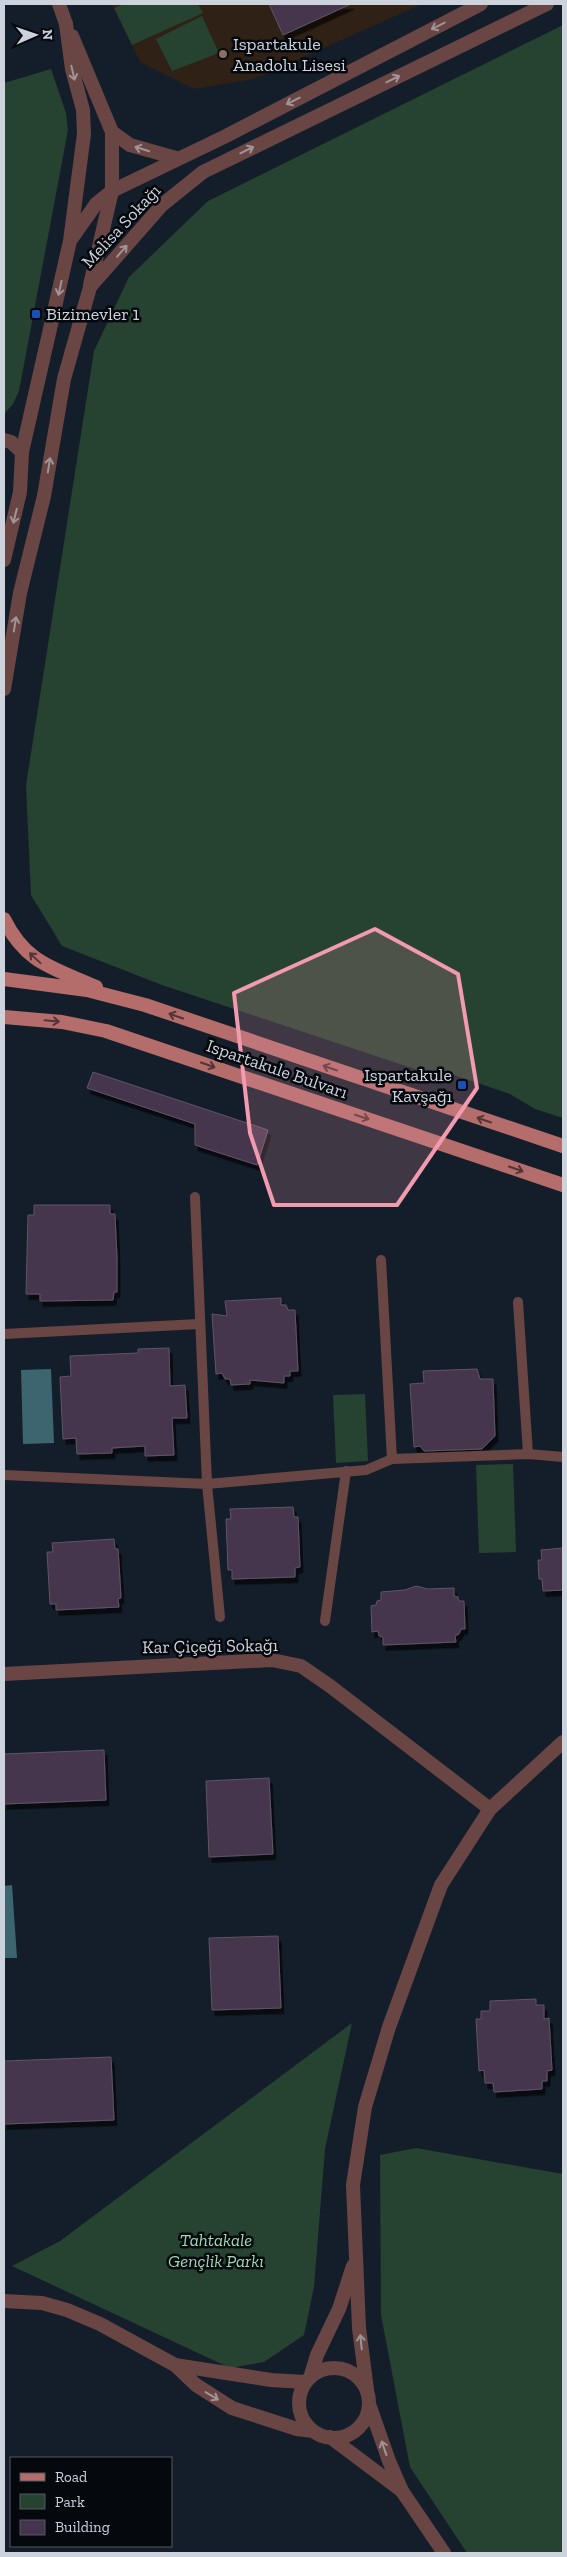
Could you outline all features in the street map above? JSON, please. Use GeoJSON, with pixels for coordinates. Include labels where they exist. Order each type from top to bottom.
{"type":"FeatureCollection","features":[{"type":"Feature","properties":{"kind":"main road"},"geometry":{"type":"LineString","coordinates":[[4,919],[16,941],[42,964],[126,1000]]}},
{"type":"Feature","properties":{"kind":"main road","name":"Ispartakule Bulvarı"},"geometry":{"type":"LineString","coordinates":[[4,979],[87,990],[126,1000],[563,1146]]}},
{"type":"Feature","properties":{"kind":"main road","name":"Ispartakule Bulvarı"},"geometry":{"type":"LineString","coordinates":[[4,1017],[62,1022],[106,1031],[563,1185]]}},
{"type":"Feature","properties":{"kind":"street"},"geometry":{"type":"LineString","coordinates":[[59,4],[112,132],[112,191],[90,287]]}},
{"type":"Feature","properties":{"kind":"street"},"geometry":{"type":"LineString","coordinates":[[70,240],[96,204],[112,191],[176,158],[226,136],[481,4]]}},
{"type":"Feature","properties":{"kind":"street","name":"Melisa Sokağı"},"geometry":{"type":"LineString","coordinates":[[4,689],[20,593],[44,496],[64,379],[90,287],[162,205],[203,172],[547,4]]}},
{"type":"Feature","properties":{"kind":"street","name":"Melisa Sokağı"},"geometry":{"type":"LineString","coordinates":[[4,560],[20,492],[22,452],[70,240],[84,134],[83,110],[72,69],[66,24]]}},
{"type":"Feature","properties":{"kind":"street"},"geometry":{"type":"LineString","coordinates":[[112,132],[130,145],[176,158]]}},
{"type":"Feature","properties":{"kind":"street"},"geometry":{"type":"LineString","coordinates":[[4,440],[12,442],[22,452]]}},
{"type":"Feature","properties":{"kind":"street","name":"Kar Çiçeği Sokağı"},"geometry":{"type":"LineString","coordinates":[[4,1674],[272,1660],[301,1666],[330,1686],[490,1809]]}},
{"type":"Feature","properties":{"kind":"street"},"geometry":{"type":"LineString","coordinates":[[444,2553],[402,2492],[389,2461],[368,2397],[359,2328],[357,2256],[352,2185],[366,2107],[389,2026],[440,1884],[490,1809],[563,1742]]}},
{"type":"Feature","properties":{"kind":"street"},"geometry":{"type":"LineString","coordinates":[[313,2431],[301,2414],[299,2403],[317,2354],[339,2309],[357,2256]]}},
{"type":"Feature","properties":{"kind":"street"},"geometry":{"type":"LineString","coordinates":[[6,2302],[42,2303],[67,2310],[100,2324],[175,2365],[196,2386],[232,2408],[297,2429],[313,2431],[330,2437],[402,2492]]}},
{"type":"Feature","properties":{"kind":"street"},"geometry":{"type":"LineString","coordinates":[[175,2365],[271,2380],[307,2380],[322,2370],[344,2369],[354,2374],[368,2397],[363,2421],[354,2432],[344,2436],[330,2437]]}},
{"type":"Feature","properties":{"kind":"lane"},"geometry":{"type":"LineString","coordinates":[[195,1196],[207,1484],[220,1617]]}},
{"type":"Feature","properties":{"kind":"lane"},"geometry":{"type":"LineString","coordinates":[[381,1260],[392,1459]]}},
{"type":"Feature","properties":{"kind":"lane"},"geometry":{"type":"LineString","coordinates":[[518,1302],[528,1454]]}},
{"type":"Feature","properties":{"kind":"lane"},"geometry":{"type":"LineString","coordinates":[[4,1334],[199,1324]]}},
{"type":"Feature","properties":{"kind":"lane"},"geometry":{"type":"LineString","coordinates":[[4,1475],[207,1484],[366,1470],[392,1459],[461,1458],[528,1454],[563,1457]]}},
{"type":"Feature","properties":{"kind":"lane"},"geometry":{"type":"LineString","coordinates":[[325,1621],[346,1471]]}},
{"type":"Feature","properties":{"kind":"highlighted area"},"geometry":{"type":"Polygon","coordinates":[[[375,929],[458,974],[477,1088],[397,1205],[274,1205],[250,1133],[234,993],[375,929]]]}},
{"type":"Feature","properties":{"kind":"shaded area","name":"Ispartakule Anadolu Lisesi"},"geometry":{"type":"Polygon","coordinates":[[[112,4],[420,5],[254,79],[194,89],[140,62],[112,4]]]}},
{"type":"Feature","properties":{"kind":"green space"},"geometry":{"type":"Polygon","coordinates":[[[124,4],[198,4],[203,13],[132,45],[114,8],[124,4]]]}},
{"type":"Feature","properties":{"kind":"green space"},"geometry":{"type":"Polygon","coordinates":[[[202,16],[219,53],[172,71],[156,39],[202,16]]]}},
{"type":"Feature","properties":{"kind":"green space"},"geometry":{"type":"Polygon","coordinates":[[[563,25],[563,1118],[535,1109],[510,1094],[454,1075],[418,1070],[162,985],[62,946],[31,895],[26,785],[94,351],[129,277],[208,201],[563,25]]]}},
{"type":"Feature","properties":{"kind":"green space"},"geometry":{"type":"Polygon","coordinates":[[[51,69],[66,113],[68,130],[19,391],[13,404],[4,414],[4,83],[51,69]]]}},
{"type":"Feature","properties":{"kind":"green space"},"geometry":{"type":"Polygon","coordinates":[[[365,1394],[368,1461],[336,1463],[333,1395],[365,1394]]]}},
{"type":"Feature","properties":{"kind":"green space"},"geometry":{"type":"Polygon","coordinates":[[[513,1464],[516,1552],[479,1553],[476,1465],[513,1464]]]}},
{"type":"Feature","properties":{"kind":"green space","name":"Tahtakale Gençlik Parkı"},"geometry":{"type":"Polygon","coordinates":[[[352,2023],[325,2149],[314,2287],[304,2335],[264,2362],[230,2368],[12,2266],[60,2241],[352,2023]]]}},
{"type":"Feature","properties":{"kind":"green space"},"geometry":{"type":"Polygon","coordinates":[[[416,2148],[563,2174],[563,2553],[467,2553],[410,2467],[381,2315],[380,2155],[416,2148]]]}},
{"type":"Feature","properties":{"kind":"water"},"geometry":{"type":"Polygon","coordinates":[[[51,1369],[54,1443],[23,1444],[21,1370],[51,1369]]]}},
{"type":"Feature","properties":{"kind":"water"},"geometry":{"type":"Polygon","coordinates":[[[12,1885],[17,1958],[4,1958],[4,1886],[12,1885]]]}},
{"type":"Feature","properties":{"kind":"building"},"geometry":{"type":"Polygon","coordinates":[[[269,4],[351,4],[283,35],[269,4]]]}},
{"type":"Feature","properties":{"kind":"building"},"geometry":{"type":"Polygon","coordinates":[[[93,1072],[268,1130],[257,1165],[195,1145],[195,1124],[87,1088],[93,1072]]]}},
{"type":"Feature","properties":{"kind":"building"},"geometry":{"type":"Polygon","coordinates":[[[34,1205],[110,1205],[110,1214],[115,1214],[117,1258],[117,1292],[114,1292],[113,1300],[40,1301],[40,1294],[26,1294],[28,1215],[34,1215],[34,1205]]]}},
{"type":"Feature","properties":{"kind":"building"},"geometry":{"type":"Polygon","coordinates":[[[281,1298],[281,1305],[286,1305],[288,1310],[295,1310],[298,1371],[290,1371],[290,1376],[284,1376],[284,1383],[250,1380],[250,1384],[231,1385],[230,1379],[225,1379],[222,1373],[216,1374],[212,1314],[227,1316],[225,1301],[281,1298]]]}},
{"type":"Feature","properties":{"kind":"building"},"geometry":{"type":"Polygon","coordinates":[[[169,1348],[170,1386],[185,1385],[187,1418],[172,1418],[174,1455],[145,1456],[145,1446],[112,1448],[112,1453],[77,1454],[76,1438],[63,1439],[60,1377],[71,1376],[70,1356],[138,1353],[138,1349],[169,1348]]]}},
{"type":"Feature","properties":{"kind":"building"},"geometry":{"type":"Polygon","coordinates":[[[477,1369],[480,1379],[493,1379],[495,1436],[482,1449],[424,1451],[420,1446],[414,1447],[410,1384],[424,1383],[423,1371],[477,1369]]]}},
{"type":"Feature","properties":{"kind":"building"},"geometry":{"type":"Polygon","coordinates":[[[293,1507],[294,1517],[298,1517],[300,1567],[295,1568],[295,1577],[232,1579],[232,1570],[228,1570],[226,1519],[231,1519],[230,1509],[293,1507]]]}},
{"type":"Feature","properties":{"kind":"building"},"geometry":{"type":"Polygon","coordinates":[[[114,1539],[115,1549],[118,1549],[121,1598],[118,1599],[119,1607],[56,1610],[56,1604],[50,1604],[47,1552],[53,1552],[52,1543],[114,1539]]]}},
{"type":"Feature","properties":{"kind":"building"},"geometry":{"type":"Polygon","coordinates":[[[563,1548],[563,1590],[543,1591],[542,1579],[539,1579],[538,1560],[542,1560],[541,1550],[563,1548]]]}},
{"type":"Feature","properties":{"kind":"building"},"geometry":{"type":"Polygon","coordinates":[[[416,1586],[428,1589],[454,1588],[454,1596],[458,1597],[459,1601],[464,1601],[465,1629],[461,1629],[459,1634],[455,1636],[456,1642],[383,1645],[383,1637],[379,1636],[378,1631],[372,1632],[371,1606],[376,1605],[377,1601],[381,1600],[381,1592],[405,1590],[416,1586]]]}},
{"type":"Feature","properties":{"kind":"building"},"geometry":{"type":"Polygon","coordinates":[[[104,1750],[106,1800],[4,1804],[4,1754],[104,1750]]]}},
{"type":"Feature","properties":{"kind":"building"},"geometry":{"type":"Polygon","coordinates":[[[269,1778],[273,1854],[209,1857],[206,1781],[269,1778]]]}},
{"type":"Feature","properties":{"kind":"building"},"geometry":{"type":"Polygon","coordinates":[[[278,1936],[281,2008],[212,2010],[209,1938],[278,1936]]]}},
{"type":"Feature","properties":{"kind":"building"},"geometry":{"type":"Polygon","coordinates":[[[536,1999],[536,2005],[544,2005],[544,2019],[549,2018],[552,2070],[547,2071],[547,2081],[542,2081],[542,2089],[494,2092],[493,2083],[485,2083],[484,2070],[479,2071],[476,2019],[481,2019],[481,2011],[490,2011],[490,2001],[536,1999]]]}},
{"type":"Feature","properties":{"kind":"building"},"geometry":{"type":"Polygon","coordinates":[[[111,2057],[114,2120],[4,2124],[4,2061],[111,2057]]]}},
{"type":"Feature","properties":{"kind":"place","name":"Ispartakule Anadolu Lisesi"},"geometry":{"type":"Point","coordinates":[223,54]}},
{"type":"Feature","properties":{"kind":"place","name":"Bizimevler 1"},"geometry":{"type":"Point","coordinates":[36,314]}},
{"type":"Feature","properties":{"kind":"place","name":"Ispartakule Kavşağı"},"geometry":{"type":"Point","coordinates":[462,1085]}}]}
